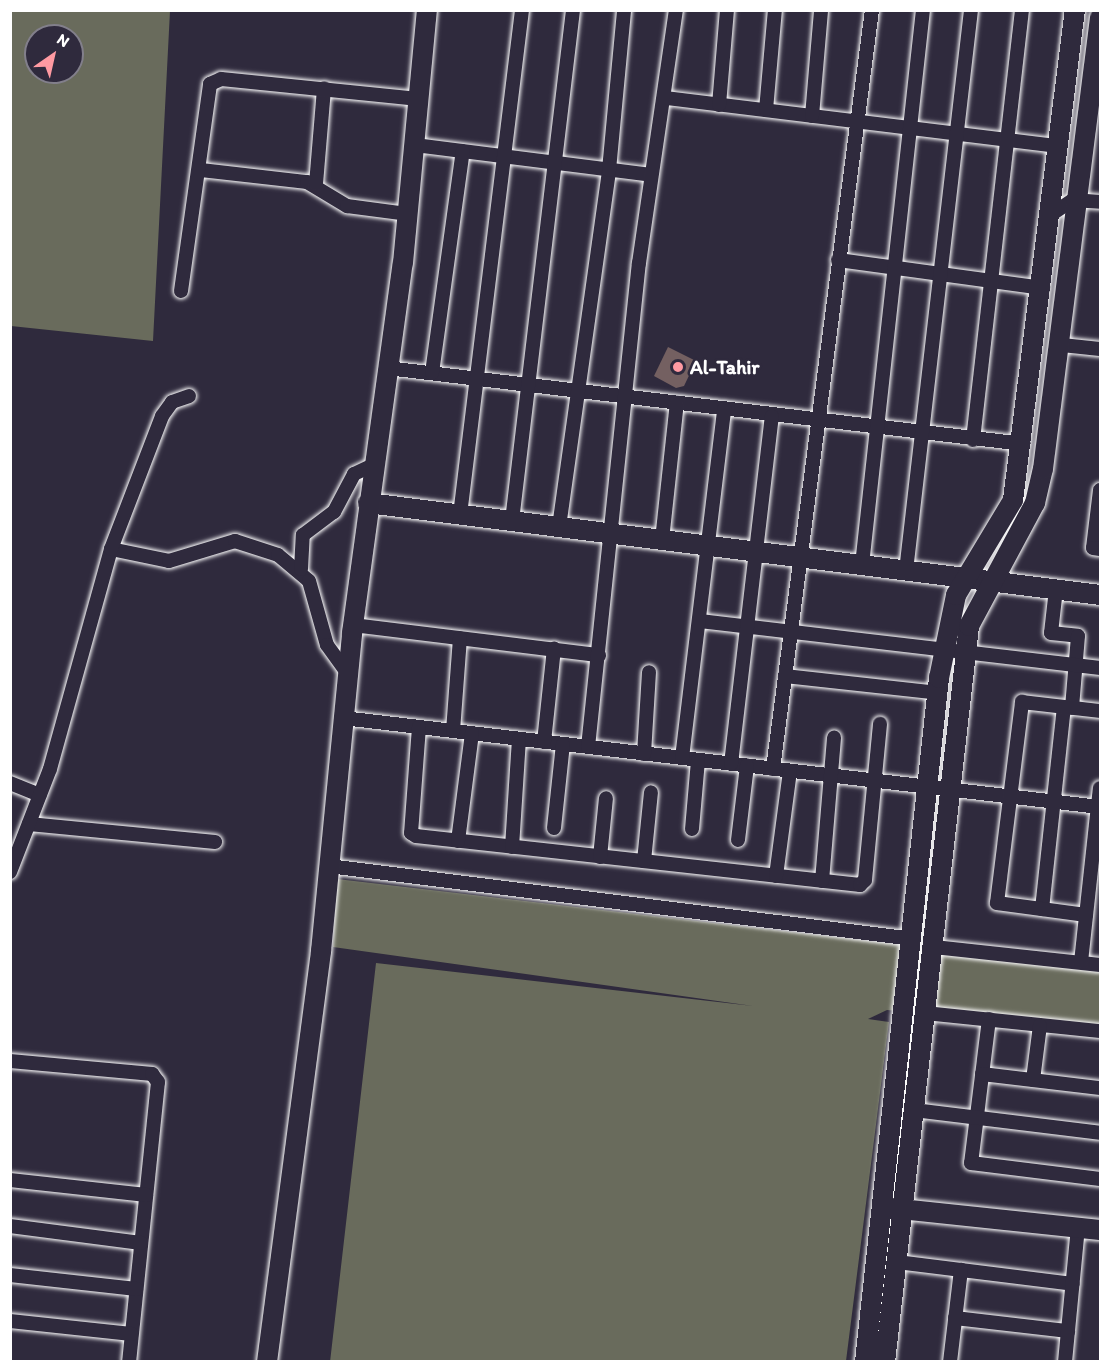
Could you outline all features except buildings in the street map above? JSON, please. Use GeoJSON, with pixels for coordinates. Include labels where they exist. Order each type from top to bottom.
{"type":"FeatureCollection","features":[{"type":"Feature","properties":{"kind":"main road"},"geometry":{"type":"LineString","coordinates":[[267,1362],[328,866],[353,625],[408,214],[427,10]]}},
{"type":"Feature","properties":{"kind":"main road"},"geometry":{"type":"LineString","coordinates":[[885,1362],[934,947],[939,788],[938,693],[944,650],[956,595],[970,579],[1012,500],[1023,444],[1075,10]]}},
{"type":"Feature","properties":{"kind":"main road"},"geometry":{"type":"LineString","coordinates":[[865,1362],[913,939],[939,788],[969,626],[1035,503],[1062,345],[1097,69],[1101,18]]}},
{"type":"Feature","properties":{"kind":"main road"},"geometry":{"type":"LineString","coordinates":[[368,503],[1101,595]]}},
{"type":"Feature","properties":{"kind":"main road"},"geometry":{"type":"LineString","coordinates":[[881,1206],[1101,1230]]}},
{"type":"Feature","properties":{"kind":"street"},"geometry":{"type":"LineString","coordinates":[[460,515],[522,10]]}},
{"type":"Feature","properties":{"kind":"street"},"geometry":{"type":"LineString","coordinates":[[512,521],[531,384],[573,10]]}},
{"type":"Feature","properties":{"kind":"street"},"geometry":{"type":"LineString","coordinates":[[559,527],[609,170],[624,10]]}},
{"type":"Feature","properties":{"kind":"street"},"geometry":{"type":"LineString","coordinates":[[588,747],[612,534],[624,395],[651,175],[666,98],[676,10]]}},
{"type":"Feature","properties":{"kind":"street"},"geometry":{"type":"LineString","coordinates":[[719,105],[727,10]]}},
{"type":"Feature","properties":{"kind":"street"},"geometry":{"type":"LineString","coordinates":[[766,110],[775,10]]}},
{"type":"Feature","properties":{"kind":"street"},"geometry":{"type":"LineString","coordinates":[[812,116],[821,10]]}},
{"type":"Feature","properties":{"kind":"street"},"geometry":{"type":"LineString","coordinates":[[773,769],[872,10]]}},
{"type":"Feature","properties":{"kind":"street"},"geometry":{"type":"LineString","coordinates":[[862,565],[922,10]]}},
{"type":"Feature","properties":{"kind":"street"},"geometry":{"type":"LineString","coordinates":[[906,571],[971,10]]}},
{"type":"Feature","properties":{"kind":"street"},"geometry":{"type":"LineString","coordinates":[[973,440],[1022,10]]}},
{"type":"Feature","properties":{"kind":"street"},"geometry":{"type":"LineString","coordinates":[[181,291],[201,170],[208,91],[215,81],[324,88],[419,99]]}},
{"type":"Feature","properties":{"kind":"street"},"geometry":{"type":"LineString","coordinates":[[316,184],[324,88]]}},
{"type":"Feature","properties":{"kind":"street"},"geometry":{"type":"LineString","coordinates":[[666,98],[1059,146]]}},
{"type":"Feature","properties":{"kind":"street"},"geometry":{"type":"LineString","coordinates":[[415,146],[651,175]]}},
{"type":"Feature","properties":{"kind":"street"},"geometry":{"type":"LineString","coordinates":[[432,373],[463,151]]}},
{"type":"Feature","properties":{"kind":"street"},"geometry":{"type":"LineString","coordinates":[[201,170],[316,184],[347,206],[408,214]]}},
{"type":"Feature","properties":{"kind":"street"},"geometry":{"type":"LineString","coordinates":[[1052,214],[1079,199],[1101,202]]}},
{"type":"Feature","properties":{"kind":"street"},"geometry":{"type":"LineString","coordinates":[[838,260],[1043,288]]}},
{"type":"Feature","properties":{"kind":"street"},"geometry":{"type":"LineString","coordinates":[[1062,345],[1101,350]]}},
{"type":"Feature","properties":{"kind":"street"},"geometry":{"type":"LineString","coordinates":[[387,368],[578,389],[875,430],[1023,444]]}},
{"type":"Feature","properties":{"kind":"street"},"geometry":{"type":"LineString","coordinates":[[10,872],[40,795],[111,549],[162,416],[172,402],[189,396]]}},
{"type":"Feature","properties":{"kind":"street"},"geometry":{"type":"LineString","coordinates":[[662,540],[678,403]]}},
{"type":"Feature","properties":{"kind":"street"},"geometry":{"type":"LineString","coordinates":[[682,758],[710,546],[723,409]]}},
{"type":"Feature","properties":{"kind":"street"},"geometry":{"type":"LineString","coordinates":[[731,764],[758,552],[772,416]]}},
{"type":"Feature","properties":{"kind":"street"},"geometry":{"type":"LineString","coordinates":[[348,674],[327,645],[301,569],[303,535],[334,512],[354,474],[373,465]]}},
{"type":"Feature","properties":{"kind":"street"},"geometry":{"type":"LineString","coordinates":[[1101,490],[1093,548],[1101,549]]}},
{"type":"Feature","properties":{"kind":"street"},"geometry":{"type":"LineString","coordinates":[[111,549],[162,562],[235,541],[257,545],[301,569]]}},
{"type":"Feature","properties":{"kind":"street"},"geometry":{"type":"LineString","coordinates":[[1042,909],[1054,802],[1078,636],[1051,633],[1056,590]]}},
{"type":"Feature","properties":{"kind":"street"},"geometry":{"type":"LineString","coordinates":[[700,621],[1101,668]]}},
{"type":"Feature","properties":{"kind":"street"},"geometry":{"type":"LineString","coordinates":[[353,625],[599,655]]}},
{"type":"Feature","properties":{"kind":"street"},"geometry":{"type":"LineString","coordinates":[[453,731],[460,638]]}},
{"type":"Feature","properties":{"kind":"street"},"geometry":{"type":"LineString","coordinates":[[544,742],[554,649]]}},
{"type":"Feature","properties":{"kind":"street"},"geometry":{"type":"LineString","coordinates":[[644,754],[649,672]]}},
{"type":"Feature","properties":{"kind":"street"},"geometry":{"type":"LineString","coordinates":[[785,676],[938,693]]}},
{"type":"Feature","properties":{"kind":"street"},"geometry":{"type":"LineString","coordinates":[[1086,915],[997,903],[1022,702],[1101,711]]}},
{"type":"Feature","properties":{"kind":"street"},"geometry":{"type":"LineString","coordinates":[[343,718],[1100,807]]}},
{"type":"Feature","properties":{"kind":"street"},"geometry":{"type":"LineString","coordinates":[[419,727],[411,833],[458,841],[776,876],[822,880],[865,880],[878,781],[880,724]]}},
{"type":"Feature","properties":{"kind":"street"},"geometry":{"type":"LineString","coordinates":[[458,841],[472,733]]}},
{"type":"Feature","properties":{"kind":"street"},"geometry":{"type":"LineString","coordinates":[[822,880],[834,738]]}},
{"type":"Feature","properties":{"kind":"street"},"geometry":{"type":"LineString","coordinates":[[512,847],[519,739]]}},
{"type":"Feature","properties":{"kind":"street"},"geometry":{"type":"LineString","coordinates":[[554,828],[563,744]]}},
{"type":"Feature","properties":{"kind":"street"},"geometry":{"type":"LineString","coordinates":[[692,829],[698,760]]}},
{"type":"Feature","properties":{"kind":"street"},"geometry":{"type":"LineString","coordinates":[[738,840],[747,766]]}},
{"type":"Feature","properties":{"kind":"street"},"geometry":{"type":"LineString","coordinates":[[776,876],[790,771]]}},
{"type":"Feature","properties":{"kind":"street"},"geometry":{"type":"LineString","coordinates":[[10,783],[40,795]]}},
{"type":"Feature","properties":{"kind":"street"},"geometry":{"type":"LineString","coordinates":[[1081,962],[1101,789]]}},
{"type":"Feature","properties":{"kind":"street"},"geometry":{"type":"LineString","coordinates":[[644,861],[651,792]]}},
{"type":"Feature","properties":{"kind":"street"},"geometry":{"type":"LineString","coordinates":[[600,856],[606,798]]}},
{"type":"Feature","properties":{"kind":"street"},"geometry":{"type":"LineString","coordinates":[[10,829],[216,842]]}},
{"type":"Feature","properties":{"kind":"street"},"geometry":{"type":"LineString","coordinates":[[328,866],[913,939]]}},
{"type":"Feature","properties":{"kind":"street"},"geometry":{"type":"LineString","coordinates":[[934,947],[1101,964]]}},
{"type":"Feature","properties":{"kind":"street"},"geometry":{"type":"LineString","coordinates":[[925,1012],[1101,1031]]}},
{"type":"Feature","properties":{"kind":"street"},"geometry":{"type":"LineString","coordinates":[[988,1019],[971,1163],[1101,1179]]}},
{"type":"Feature","properties":{"kind":"street"},"geometry":{"type":"LineString","coordinates":[[1033,1080],[1040,1025]]}},
{"type":"Feature","properties":{"kind":"street"},"geometry":{"type":"LineString","coordinates":[[10,1061],[152,1074],[158,1082],[129,1362]]}},
{"type":"Feature","properties":{"kind":"street"},"geometry":{"type":"LineString","coordinates":[[982,1074],[1101,1088]]}},
{"type":"Feature","properties":{"kind":"street"},"geometry":{"type":"LineString","coordinates":[[914,1110],[1101,1133]]}},
{"type":"Feature","properties":{"kind":"street"},"geometry":{"type":"LineString","coordinates":[[10,1180],[146,1196]]}},
{"type":"Feature","properties":{"kind":"street"},"geometry":{"type":"LineString","coordinates":[[10,1226],[141,1243]]}},
{"type":"Feature","properties":{"kind":"street"},"geometry":{"type":"LineString","coordinates":[[1065,1362],[1078,1228]]}},
{"type":"Feature","properties":{"kind":"street"},"geometry":{"type":"LineString","coordinates":[[897,1262],[1073,1284]]}},
{"type":"Feature","properties":{"kind":"street"},"geometry":{"type":"LineString","coordinates":[[950,1362],[961,1270]]}},
{"type":"Feature","properties":{"kind":"street"},"geometry":{"type":"LineString","coordinates":[[10,1275],[136,1289]]}},
{"type":"Feature","properties":{"kind":"street"},"geometry":{"type":"LineString","coordinates":[[955,1317],[1068,1331]]}},
{"type":"Feature","properties":{"kind":"street"},"geometry":{"type":"LineString","coordinates":[[10,1321],[132,1334]]}},
{"type":"Feature","properties":{"kind":"green space"},"geometry":{"type":"Polygon","coordinates":[[[11,10],[170,11],[153,341],[11,326],[11,10]]]}},
{"type":"Feature","properties":{"kind":"green space"},"geometry":{"type":"Polygon","coordinates":[[[337,879],[1100,968],[1100,1028],[887,1010],[868,1019],[889,1022],[846,1361],[330,1362],[376,963],[753,1006],[333,947],[337,879]]]}},
{"type":"Feature","properties":{"kind":"place","name":"Al-Tahir"},"geometry":{"type":"Point","coordinates":[678,367]}}]}
